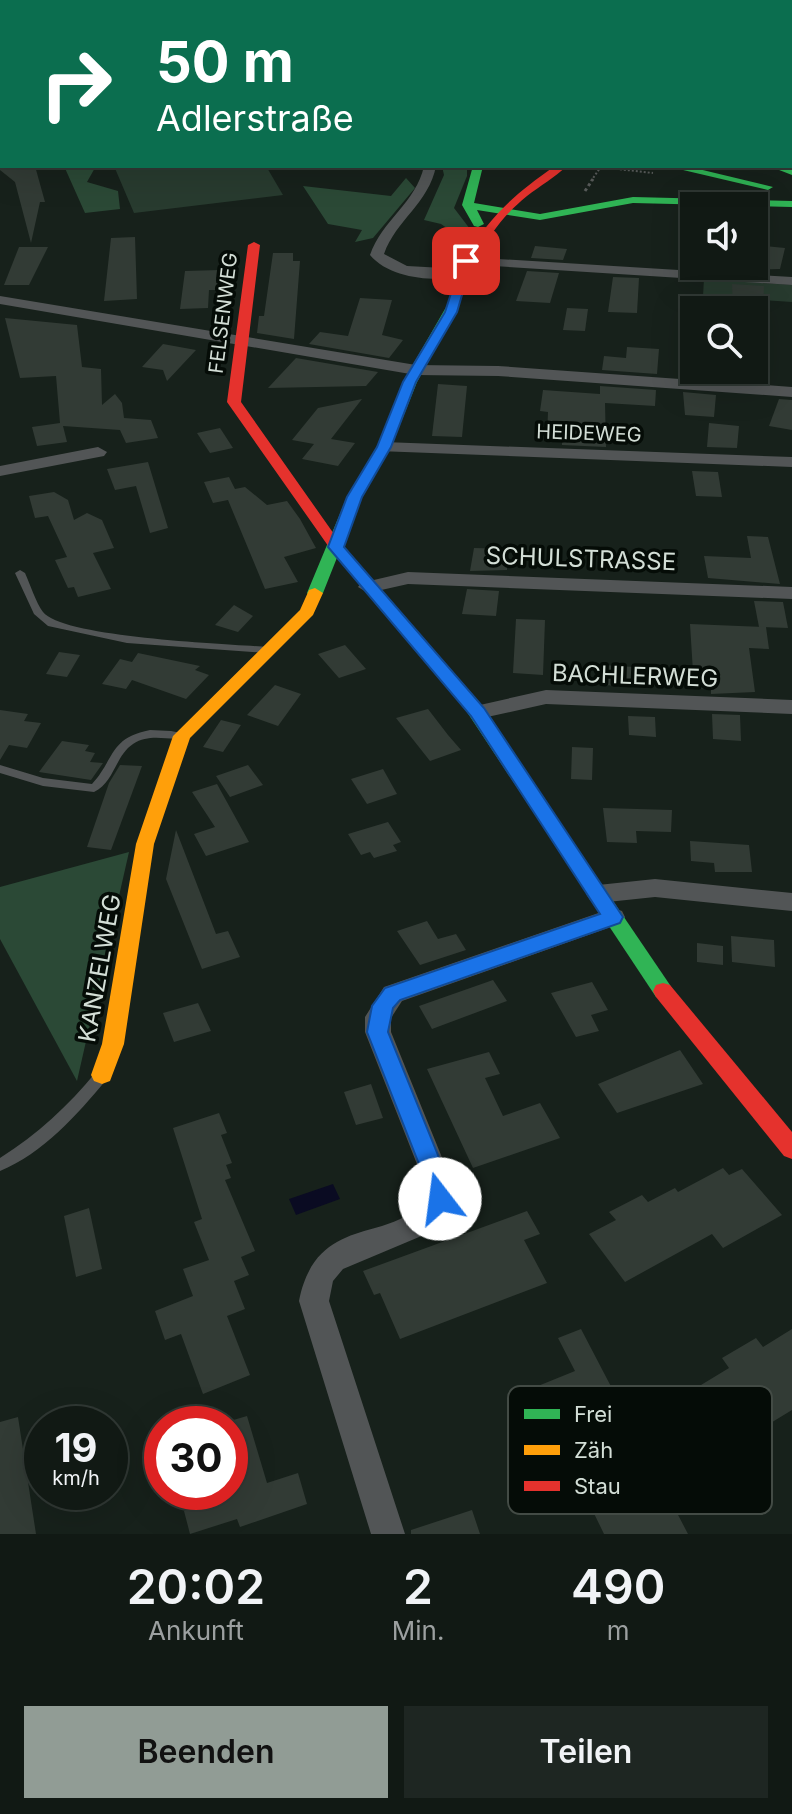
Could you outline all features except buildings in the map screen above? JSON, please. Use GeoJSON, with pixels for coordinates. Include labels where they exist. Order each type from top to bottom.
{"type":"FeatureCollection","features":[{"type":"Feature","properties":{"kind":"street"},"geometry":{"type":"LineString","coordinates":[[430,168],[426,189],[384,239],[377,255],[394,268],[412,272],[464,267],[792,281]]}},
{"type":"Feature","properties":{"kind":"street"},"geometry":{"type":"LineString","coordinates":[[477,168],[467,205],[468,212],[483,235],[540,217],[633,200],[792,204]]}},
{"type":"Feature","properties":{"kind":"street","name":"KANZELWEG"},"geometry":{"type":"LineString","coordinates":[[102,1075],[113,1044],[145,844],[182,736],[307,612],[354,497],[384,447],[416,370],[451,312],[464,267],[483,235],[504,210],[559,168]]}},
{"type":"Feature","properties":{"kind":"street"},"geometry":{"type":"LineString","coordinates":[[664,170],[792,192]]}},
{"type":"Feature","properties":{"kind":"street"},"geometry":{"type":"LineString","coordinates":[[467,205],[540,217]]}},
{"type":"Feature","properties":{"kind":"street","name":"FELSENWEG"},"geometry":{"type":"LineString","coordinates":[[254,245],[234,402],[336,547],[478,712],[672,1005],[792,1149]]}},
{"type":"Feature","properties":{"kind":"street"},"geometry":{"type":"LineString","coordinates":[[0,300],[416,370],[498,371],[792,392]]}},
{"type":"Feature","properties":{"kind":"street","name":"HEIDEWEG"},"geometry":{"type":"LineString","coordinates":[[384,447],[792,462]]}},
{"type":"Feature","properties":{"kind":"street"},"geometry":{"type":"LineString","coordinates":[[0,471],[98,452]]}},
{"type":"Feature","properties":{"kind":"street","name":"SCHULSTRASSE"},"geometry":{"type":"LineString","coordinates":[[368,587],[408,578],[792,593]]}},
{"type":"Feature","properties":{"kind":"street","name":"BACHLERWEG"},"geometry":{"type":"LineString","coordinates":[[478,712],[546,697],[792,707]]}},
{"type":"Feature","properties":{"kind":"street"},"geometry":{"type":"LineString","coordinates":[[388,1534],[314,1301],[314,1283],[321,1268],[336,1255],[417,1225],[434,1212],[440,1199],[440,1187],[378,1032],[378,1017],[393,994],[655,888],[792,902]]}},
{"type":"Feature","properties":{"kind":"lane"},"geometry":{"type":"LineString","coordinates":[[20,573],[39,614],[52,624],[127,640],[269,650]]}},
{"type":"Feature","properties":{"kind":"lane"},"geometry":{"type":"LineString","coordinates":[[0,769],[43,782],[94,788],[100,783],[120,746],[129,739],[146,733],[182,736]]}},
{"type":"Feature","properties":{"kind":"lane","name":"KANZELWEG"},"geometry":{"type":"LineString","coordinates":[[0,1165],[56,1128],[102,1075]]}},
{"type":"Feature","properties":{"kind":"path"},"geometry":{"type":"LineString","coordinates":[[581,199],[599,168]]}},
{"type":"Feature","properties":{"kind":"path"},"geometry":{"type":"LineString","coordinates":[[605,168],[631,173],[664,170]]}},
{"type":"Feature","properties":{"kind":"green space"},"geometry":{"type":"Polygon","coordinates":[[[65,168],[95,168],[87,182],[118,191],[120,209],[85,213],[65,168]]]}},
{"type":"Feature","properties":{"kind":"green space"},"geometry":{"type":"Polygon","coordinates":[[[115,168],[267,168],[283,195],[134,213],[115,168]]]}},
{"type":"Feature","properties":{"kind":"green space"},"geometry":{"type":"Polygon","coordinates":[[[442,168],[467,168],[467,176],[454,208],[470,229],[466,241],[441,224],[424,220],[444,175],[442,168]]]}},
{"type":"Feature","properties":{"kind":"green space"},"geometry":{"type":"Polygon","coordinates":[[[406,178],[415,188],[373,238],[355,242],[362,230],[328,224],[303,186],[391,196],[406,178]]]}},
{"type":"Feature","properties":{"kind":"green space"},"geometry":{"type":"Polygon","coordinates":[[[704,280],[792,285],[792,302],[768,300],[768,296],[703,296],[704,280]]]}},
{"type":"Feature","properties":{"kind":"green space"},"geometry":{"type":"Polygon","coordinates":[[[129,852],[77,1081],[0,939],[0,887],[129,852]]]}},
{"type":"Feature","properties":{"kind":"water"},"geometry":{"type":"Polygon","coordinates":[[[333,1184],[340,1199],[296,1215],[289,1199],[333,1184]]]}},
{"type":"Feature","properties":{"kind":"traffic: fast"},"geometry":{"type":"LineString","coordinates":[[477,168],[468,202],[478,224]]}},
{"type":"Feature","properties":{"kind":"traffic: fast"},"geometry":{"type":"LineString","coordinates":[[680,168],[768,187]]}},
{"type":"Feature","properties":{"kind":"traffic: fast"},"geometry":{"type":"LineString","coordinates":[[783,168],[792,172]]}},
{"type":"Feature","properties":{"kind":"traffic: fast"},"geometry":{"type":"LineString","coordinates":[[467,205],[540,217],[633,200],[792,204]]}},
{"type":"Feature","properties":{"kind":"traffic: fast"},"geometry":{"type":"LineString","coordinates":[[315,593],[354,497],[384,447],[410,382],[453,305]]}},
{"type":"Feature","properties":{"kind":"traffic: fast"},"geometry":{"type":"LineString","coordinates":[[468,700],[663,991]]}},
{"type":"Feature","properties":{"kind":"traffic: slow"},"geometry":{"type":"LineString","coordinates":[[102,1075],[113,1044],[145,844],[182,736],[307,612],[315,593]]}},
{"type":"Feature","properties":{"kind":"traffic: jam"},"geometry":{"type":"LineString","coordinates":[[453,305],[470,258],[492,224],[521,195],[559,168]]}},
{"type":"Feature","properties":{"kind":"traffic: jam"},"geometry":{"type":"LineString","coordinates":[[254,245],[234,402],[336,547],[468,700]]}},
{"type":"Feature","properties":{"kind":"traffic: jam"},"geometry":{"type":"LineString","coordinates":[[663,991],[792,1149]]}},
{"type":"Feature","properties":{"kind":"route"},"geometry":{"type":"LineString","coordinates":[[440,1199],[440,1187],[378,1032],[378,1017],[383,1006],[393,994],[613,917],[478,712],[336,547],[354,497],[384,447],[410,382],[446,323],[466,261]]}}]}
